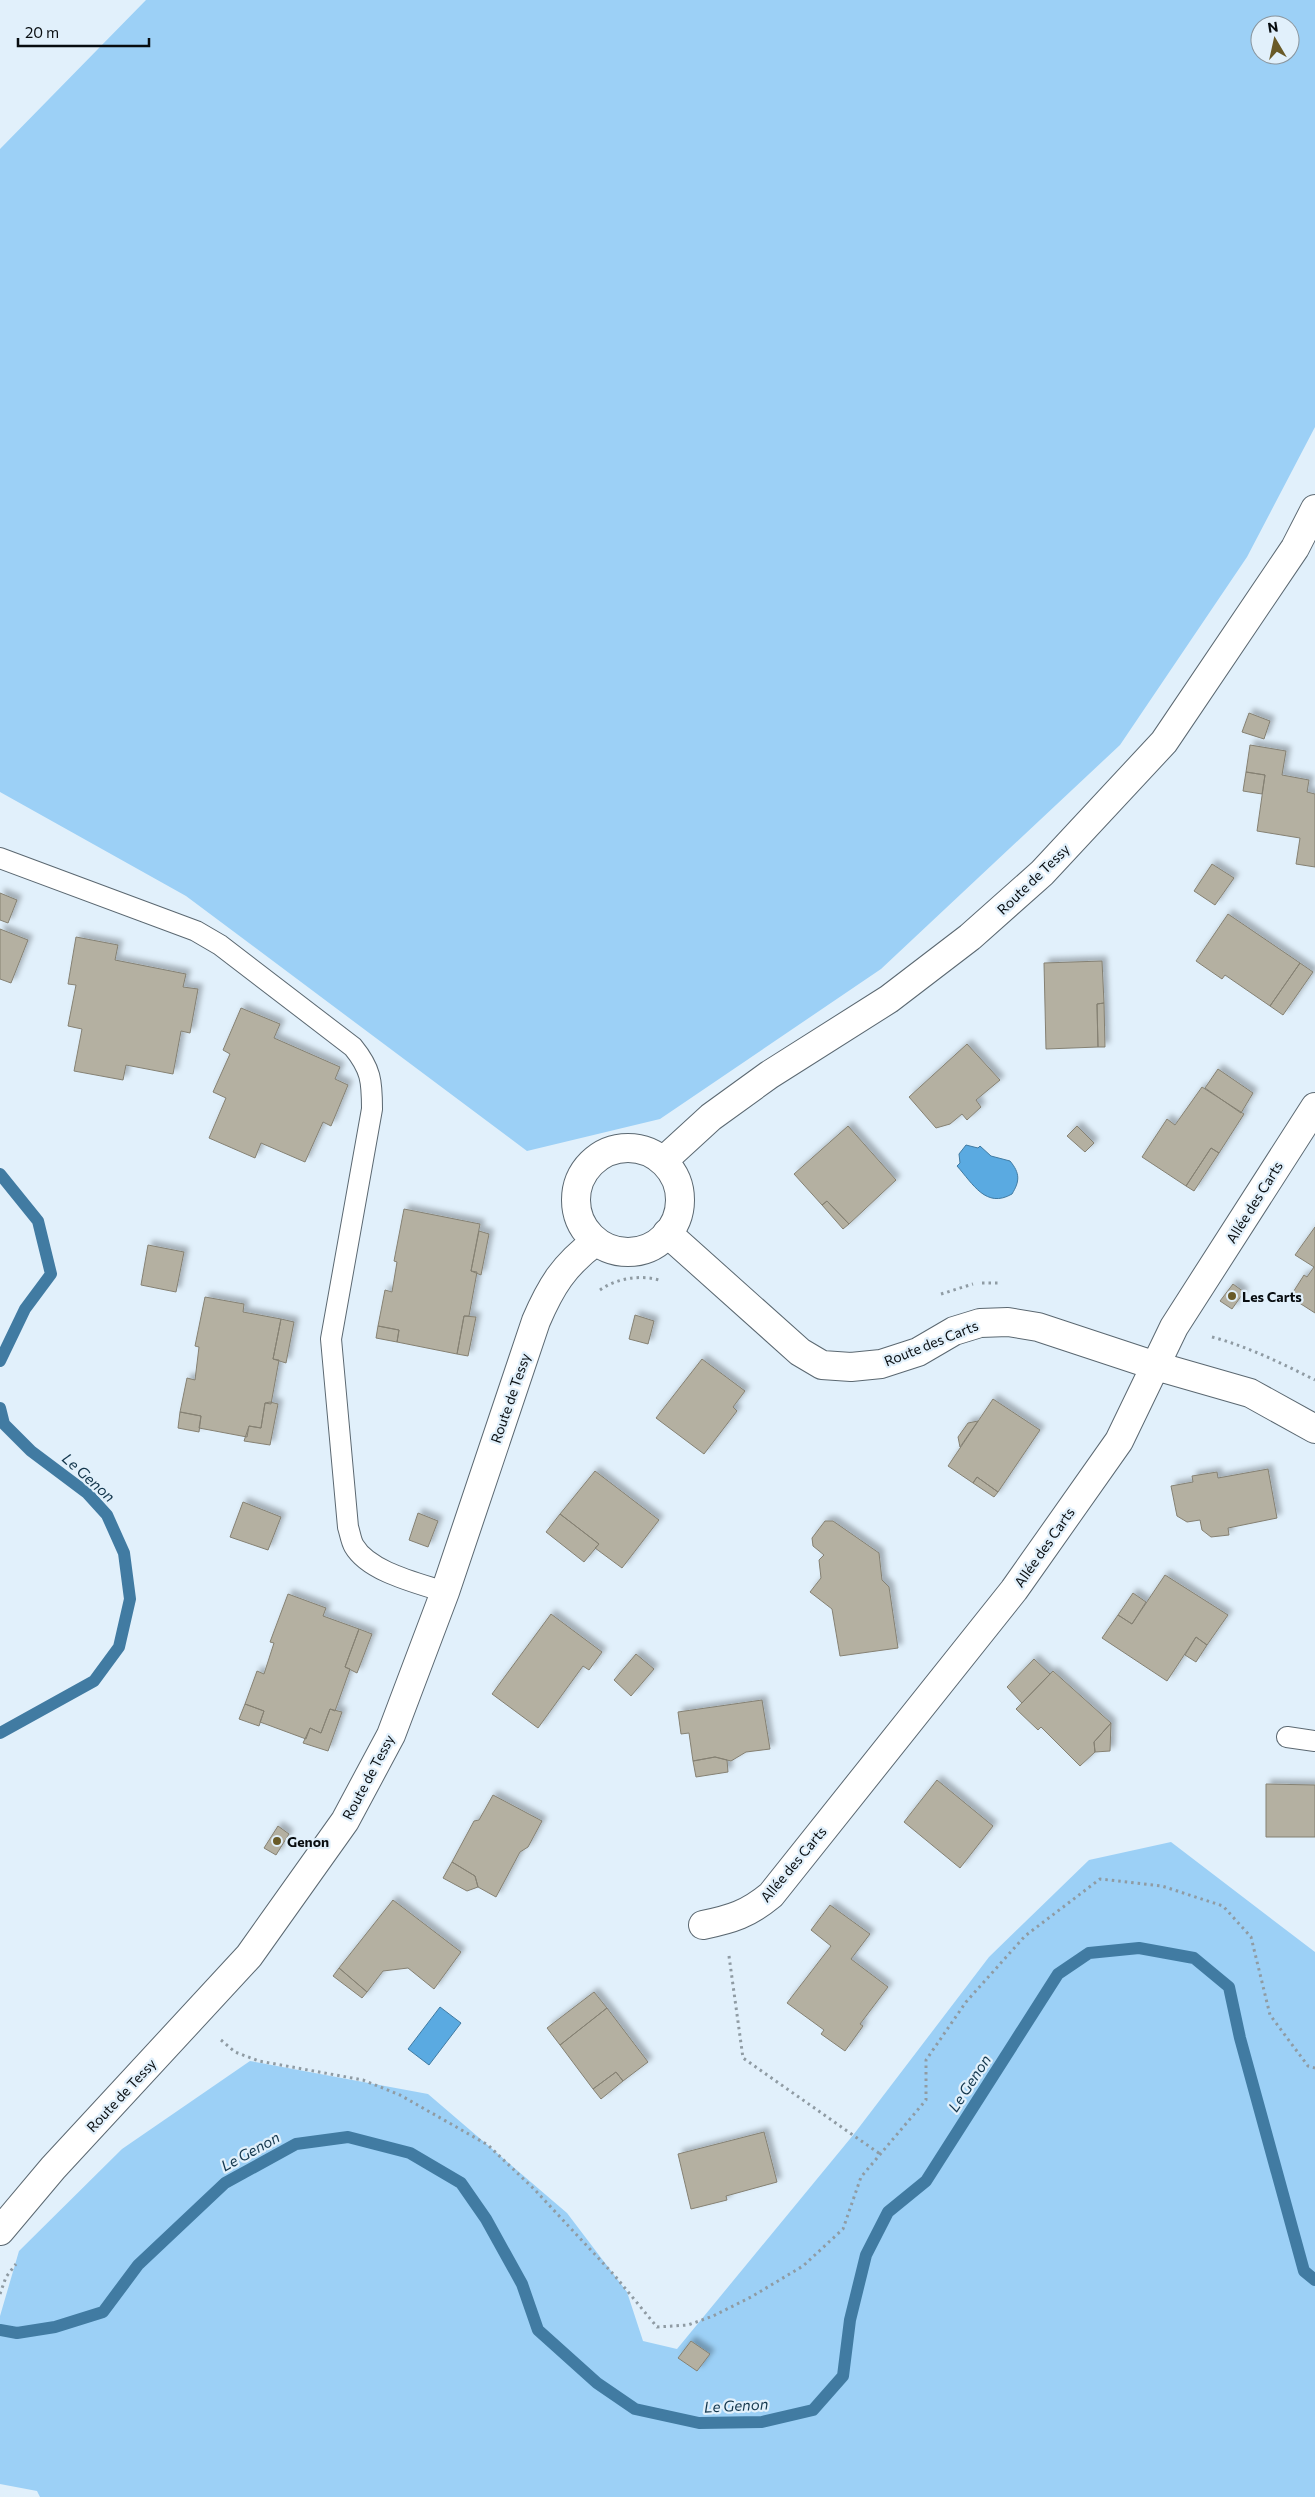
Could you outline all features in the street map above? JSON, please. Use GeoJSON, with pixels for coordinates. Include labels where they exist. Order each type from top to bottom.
{"type":"FeatureCollection","features":[{"type":"Feature","properties":{"kind":"street","name":"Route de Tessy"},"geometry":{"type":"LineString","coordinates":[[663,1161],[718,1112],[769,1076],[889,999],[920,976],[970,937],[1042,874],[1164,742],[1295,548],[1315,509]]}},
{"type":"Feature","properties":{"kind":"street","name":"Allée des Carts"},"geometry":{"type":"LineString","coordinates":[[714,1923],[748,1912],[771,1894],[1014,1590],[1119,1441],[1174,1327],[1315,1107]]}},
{"type":"Feature","properties":{"kind":"street"},"geometry":{"type":"LineString","coordinates":[[628,1147],[647,1151],[663,1161],[674,1175],[680,1193],[679,1210],[667,1233],[662,1239],[647,1248],[630,1252],[613,1249],[595,1242],[584,1229],[577,1211],[576,1192],[582,1174],[594,1160],[610,1151],[628,1147]]}},
{"type":"Feature","properties":{"kind":"street","name":"Route des Carts"},"geometry":{"type":"LineString","coordinates":[[667,1233],[800,1352],[822,1364],[851,1367],[881,1364],[918,1352],[954,1331],[980,1322],[1008,1322],[1038,1327],[1156,1366],[1250,1393],[1315,1429]]}},
{"type":"Feature","properties":{"kind":"street","name":"Route de Tessy"},"geometry":{"type":"LineString","coordinates":[[0,2232],[53,2168],[249,1956],[345,1821],[391,1735],[444,1592],[536,1320],[550,1289],[567,1265],[595,1242]]}},
{"type":"Feature","properties":{"kind":"lane"},"geometry":{"type":"LineString","coordinates":[[0,858],[196,932],[220,945],[353,1047],[365,1062],[372,1082],[372,1109],[331,1339],[348,1528],[354,1546],[369,1561],[387,1572],[444,1592]]}},
{"type":"Feature","properties":{"kind":"lane"},"geometry":{"type":"LineString","coordinates":[[1287,1737],[1315,1741]]}},
{"type":"Feature","properties":{"kind":"path"},"geometry":{"type":"LineString","coordinates":[[595,1293],[613,1281],[656,1279],[664,1282]]}},
{"type":"Feature","properties":{"kind":"path"},"geometry":{"type":"LineString","coordinates":[[933,1298],[969,1284],[1003,1284]]}},
{"type":"Feature","properties":{"kind":"path"},"geometry":{"type":"LineString","coordinates":[[1174,1327],[1235,1343],[1315,1380]]}},
{"type":"Feature","properties":{"kind":"path"},"geometry":{"type":"LineString","coordinates":[[224,2032],[219,2038],[235,2052],[259,2061],[363,2080],[393,2092],[488,2145],[535,2190],[615,2276],[657,2327],[688,2325],[713,2316],[803,2266],[842,2229],[861,2177],[926,2100],[926,2060],[966,2002],[1025,1936],[1100,1879],[1162,1886],[1223,1906],[1251,1936],[1270,2015],[1308,2066],[1315,2068]]}},
{"type":"Feature","properties":{"kind":"path"},"geometry":{"type":"LineString","coordinates":[[714,1923],[744,2058],[880,2154]]}},
{"type":"Feature","properties":{"kind":"shaded area"},"geometry":{"type":"Polygon","coordinates":[[[146,0],[1315,0],[1315,427],[1247,557],[1120,745],[881,969],[660,1119],[527,1151],[186,896],[0,792],[0,149],[146,0]]]}},
{"type":"Feature","properties":{"kind":"shaded area"},"geometry":{"type":"Polygon","coordinates":[[[966,1145],[978,1148],[980,1146],[991,1156],[1010,1161],[1016,1169],[1018,1177],[1012,1194],[1003,1198],[995,1198],[987,1196],[975,1187],[957,1166],[960,1163],[959,1154],[966,1145]]]}},
{"type":"Feature","properties":{"kind":"shaded area"},"geometry":{"type":"Polygon","coordinates":[[[1171,1842],[1315,1952],[1315,2497],[40,2497],[37,2491],[0,2484],[0,2316],[19,2251],[122,2149],[250,2061],[428,2094],[567,2213],[627,2292],[643,2341],[677,2349],[854,2134],[989,1957],[1089,1860],[1171,1842]]]}},
{"type":"Feature","properties":{"kind":"shaded area"},"geometry":{"type":"Polygon","coordinates":[[[440,2007],[461,2023],[429,2065],[408,2049],[440,2007]]]}},
{"type":"Feature","properties":{"kind":"building"},"geometry":{"type":"Polygon","coordinates":[[[1249,713],[1270,721],[1264,739],[1242,732],[1249,713]]]}},
{"type":"Feature","properties":{"kind":"building"},"geometry":{"type":"Polygon","coordinates":[[[1250,745],[1286,751],[1282,775],[1309,780],[1307,792],[1315,794],[1315,867],[1296,864],[1300,838],[1257,831],[1265,775],[1246,772],[1250,745]]]}},
{"type":"Feature","properties":{"kind":"building"},"geometry":{"type":"Polygon","coordinates":[[[1246,772],[1265,775],[1262,794],[1243,791],[1246,772]]]}},
{"type":"Feature","properties":{"kind":"building"},"geometry":{"type":"Polygon","coordinates":[[[1212,864],[1234,878],[1215,905],[1194,891],[1212,864]]]}},
{"type":"Feature","properties":{"kind":"building"},"geometry":{"type":"Polygon","coordinates":[[[0,893],[17,900],[8,923],[0,920],[0,893]]]}},
{"type":"Feature","properties":{"kind":"building"},"geometry":{"type":"Polygon","coordinates":[[[1228,914],[1300,963],[1270,1006],[1225,975],[1222,979],[1196,961],[1228,914]]]}},
{"type":"Feature","properties":{"kind":"building"},"geometry":{"type":"Polygon","coordinates":[[[0,929],[28,940],[11,983],[0,979],[0,929]]]}},
{"type":"Feature","properties":{"kind":"building"},"geometry":{"type":"Polygon","coordinates":[[[76,937],[118,945],[115,960],[186,974],[183,987],[198,989],[190,1033],[181,1031],[173,1074],[126,1065],[123,1080],[74,1071],[82,1029],[68,1026],[76,985],[68,984],[76,937]]]}},
{"type":"Feature","properties":{"kind":"building"},"geometry":{"type":"Polygon","coordinates":[[[1102,961],[1104,1003],[1097,1004],[1098,1047],[1046,1049],[1044,963],[1102,961]]]}},
{"type":"Feature","properties":{"kind":"building"},"geometry":{"type":"Polygon","coordinates":[[[1300,963],[1313,972],[1283,1015],[1270,1006],[1300,963]]]}},
{"type":"Feature","properties":{"kind":"building"},"geometry":{"type":"Polygon","coordinates":[[[1104,1003],[1105,1047],[1098,1047],[1097,1004],[1104,1003]]]}},
{"type":"Feature","properties":{"kind":"building"},"geometry":{"type":"Polygon","coordinates":[[[241,1008],[280,1024],[274,1038],[340,1067],[335,1079],[348,1085],[331,1126],[323,1122],[305,1162],[261,1143],[255,1158],[209,1138],[226,1098],[213,1092],[230,1054],[223,1050],[241,1008]]]}},
{"type":"Feature","properties":{"kind":"building"},"geometry":{"type":"Polygon","coordinates":[[[967,1044],[1000,1080],[976,1100],[981,1107],[967,1120],[962,1114],[950,1124],[936,1128],[909,1097],[967,1044]]]}},
{"type":"Feature","properties":{"kind":"building"},"geometry":{"type":"Polygon","coordinates":[[[1218,1069],[1253,1093],[1241,1113],[1205,1088],[1218,1069]]]}},
{"type":"Feature","properties":{"kind":"building"},"geometry":{"type":"Polygon","coordinates":[[[1202,1087],[1244,1114],[1219,1153],[1211,1148],[1186,1186],[1142,1157],[1167,1119],[1175,1125],[1202,1087]]]}},
{"type":"Feature","properties":{"kind":"building"},"geometry":{"type":"Polygon","coordinates":[[[848,1126],[896,1180],[849,1224],[827,1201],[822,1205],[794,1174],[848,1126]]]}},
{"type":"Feature","properties":{"kind":"building"},"geometry":{"type":"Polygon","coordinates":[[[1077,1126],[1094,1143],[1085,1152],[1067,1136],[1077,1126]]]}},
{"type":"Feature","properties":{"kind":"building"},"geometry":{"type":"Polygon","coordinates":[[[1211,1148],[1219,1153],[1194,1191],[1186,1186],[1211,1148]]]}},
{"type":"Feature","properties":{"kind":"building"},"geometry":{"type":"Polygon","coordinates":[[[827,1201],[849,1224],[843,1229],[822,1205],[827,1201]]]}},
{"type":"Feature","properties":{"kind":"building"},"geometry":{"type":"Polygon","coordinates":[[[404,1209],[480,1224],[471,1271],[477,1272],[469,1316],[464,1316],[457,1354],[397,1342],[399,1330],[378,1326],[385,1290],[392,1292],[397,1262],[394,1261],[404,1209]]]}},
{"type":"Feature","properties":{"kind":"building"},"geometry":{"type":"Polygon","coordinates":[[[1315,1227],[1315,1313],[1290,1297],[1304,1275],[1307,1277],[1314,1267],[1295,1255],[1315,1227]]]}},
{"type":"Feature","properties":{"kind":"building"},"geometry":{"type":"Polygon","coordinates":[[[479,1231],[489,1234],[481,1275],[471,1271],[479,1231]]]}},
{"type":"Feature","properties":{"kind":"building"},"geometry":{"type":"Polygon","coordinates":[[[148,1245],[184,1252],[176,1292],[141,1285],[148,1245]]]}},
{"type":"Feature","properties":{"kind":"building","name":"Les Carts"},"geometry":{"type":"Polygon","coordinates":[[[1233,1284],[1244,1292],[1232,1309],[1220,1301],[1233,1284]]]}},
{"type":"Feature","properties":{"kind":"building"},"geometry":{"type":"Polygon","coordinates":[[[205,1297],[244,1304],[243,1312],[281,1319],[273,1359],[279,1360],[271,1404],[265,1403],[261,1428],[249,1426],[247,1437],[199,1428],[201,1416],[180,1412],[187,1378],[195,1380],[199,1347],[195,1346],[205,1297]]]}},
{"type":"Feature","properties":{"kind":"building"},"geometry":{"type":"Polygon","coordinates":[[[635,1315],[654,1321],[648,1344],[629,1339],[635,1315]]]}},
{"type":"Feature","properties":{"kind":"building"},"geometry":{"type":"Polygon","coordinates":[[[464,1316],[476,1317],[468,1356],[457,1354],[464,1316]]]}},
{"type":"Feature","properties":{"kind":"building"},"geometry":{"type":"Polygon","coordinates":[[[281,1319],[294,1322],[286,1363],[273,1359],[281,1319]]]}},
{"type":"Feature","properties":{"kind":"building"},"geometry":{"type":"Polygon","coordinates":[[[378,1326],[399,1330],[397,1342],[376,1338],[378,1326]]]}},
{"type":"Feature","properties":{"kind":"building"},"geometry":{"type":"Polygon","coordinates":[[[702,1359],[745,1391],[733,1407],[737,1411],[704,1454],[656,1418],[702,1359]]]}},
{"type":"Feature","properties":{"kind":"building"},"geometry":{"type":"Polygon","coordinates":[[[993,1399],[1040,1430],[998,1492],[977,1477],[973,1483],[948,1466],[993,1399]]]}},
{"type":"Feature","properties":{"kind":"building"},"geometry":{"type":"Polygon","coordinates":[[[265,1403],[278,1404],[270,1445],[244,1441],[249,1426],[261,1428],[265,1403]]]}},
{"type":"Feature","properties":{"kind":"building"},"geometry":{"type":"Polygon","coordinates":[[[180,1412],[201,1416],[199,1432],[178,1428],[180,1412]]]}},
{"type":"Feature","properties":{"kind":"building"},"geometry":{"type":"Polygon","coordinates":[[[978,1421],[960,1447],[958,1437],[968,1423],[978,1421]]]}},
{"type":"Feature","properties":{"kind":"building"},"geometry":{"type":"Polygon","coordinates":[[[1268,1469],[1277,1518],[1228,1528],[1229,1535],[1211,1537],[1202,1530],[1200,1520],[1187,1522],[1177,1516],[1171,1486],[1193,1482],[1192,1476],[1217,1472],[1218,1478],[1268,1469]]]}},
{"type":"Feature","properties":{"kind":"building"},"geometry":{"type":"Polygon","coordinates":[[[595,1471],[659,1520],[622,1568],[595,1548],[599,1544],[560,1514],[595,1471]]]}},
{"type":"Feature","properties":{"kind":"building"},"geometry":{"type":"Polygon","coordinates":[[[977,1477],[998,1492],[994,1497],[973,1483],[977,1477]]]}},
{"type":"Feature","properties":{"kind":"building"},"geometry":{"type":"Polygon","coordinates":[[[243,1502],[281,1517],[268,1550],[230,1537],[243,1502]]]}},
{"type":"Feature","properties":{"kind":"building"},"geometry":{"type":"Polygon","coordinates":[[[418,1513],[438,1521],[428,1547],[409,1540],[418,1513]]]}},
{"type":"Feature","properties":{"kind":"building"},"geometry":{"type":"Polygon","coordinates":[[[560,1514],[599,1544],[584,1562],[546,1532],[560,1514]]]}},
{"type":"Feature","properties":{"kind":"building"},"geometry":{"type":"Polygon","coordinates":[[[825,1521],[833,1521],[879,1553],[882,1580],[889,1587],[898,1648],[840,1656],[832,1609],[810,1592],[821,1578],[819,1560],[824,1555],[813,1546],[812,1538],[825,1521]]]}},
{"type":"Feature","properties":{"kind":"building"},"geometry":{"type":"Polygon","coordinates":[[[1165,1575],[1228,1615],[1207,1645],[1196,1637],[1167,1681],[1102,1638],[1118,1615],[1132,1624],[1165,1575]]]}},
{"type":"Feature","properties":{"kind":"building"},"geometry":{"type":"Polygon","coordinates":[[[1133,1593],[1146,1602],[1132,1624],[1118,1615],[1133,1593]]]}},
{"type":"Feature","properties":{"kind":"building"},"geometry":{"type":"Polygon","coordinates":[[[288,1594],[326,1608],[323,1616],[359,1629],[345,1667],[350,1669],[335,1711],[330,1709],[321,1733],[310,1728],[306,1739],[260,1722],[264,1711],[245,1704],[257,1671],[264,1674],[274,1643],[270,1642],[288,1594]]]}},
{"type":"Feature","properties":{"kind":"building"},"geometry":{"type":"Polygon","coordinates":[[[551,1614],[602,1652],[589,1670],[583,1666],[538,1728],[492,1694],[551,1614]]]}},
{"type":"Feature","properties":{"kind":"building"},"geometry":{"type":"Polygon","coordinates":[[[359,1629],[372,1634],[357,1673],[345,1667],[359,1629]]]}},
{"type":"Feature","properties":{"kind":"building"},"geometry":{"type":"Polygon","coordinates":[[[1196,1637],[1207,1645],[1196,1662],[1185,1655],[1196,1637]]]}},
{"type":"Feature","properties":{"kind":"building"},"geometry":{"type":"Polygon","coordinates":[[[636,1654],[654,1669],[631,1696],[614,1680],[636,1654]]]}},
{"type":"Feature","properties":{"kind":"building"},"geometry":{"type":"Polygon","coordinates":[[[1034,1659],[1050,1674],[1022,1703],[1007,1687],[1034,1659]]]}},
{"type":"Feature","properties":{"kind":"building"},"geometry":{"type":"Polygon","coordinates":[[[1053,1671],[1111,1723],[1094,1742],[1095,1752],[1080,1766],[1041,1727],[1038,1730],[1016,1709],[1053,1671]]]}},
{"type":"Feature","properties":{"kind":"building"},"geometry":{"type":"Polygon","coordinates":[[[762,1700],[770,1749],[746,1752],[731,1761],[715,1757],[693,1761],[689,1733],[681,1734],[678,1712],[762,1700]]]}},
{"type":"Feature","properties":{"kind":"building"},"geometry":{"type":"Polygon","coordinates":[[[245,1704],[264,1711],[259,1726],[239,1719],[245,1704]]]}},
{"type":"Feature","properties":{"kind":"building"},"geometry":{"type":"Polygon","coordinates":[[[330,1709],[342,1712],[328,1751],[303,1743],[310,1728],[321,1733],[330,1709]]]}},
{"type":"Feature","properties":{"kind":"building"},"geometry":{"type":"Polygon","coordinates":[[[1111,1723],[1110,1751],[1095,1752],[1094,1742],[1111,1723]]]}},
{"type":"Feature","properties":{"kind":"building"},"geometry":{"type":"Polygon","coordinates":[[[715,1757],[727,1760],[728,1772],[696,1777],[693,1761],[715,1757]]]}},
{"type":"Feature","properties":{"kind":"building"},"geometry":{"type":"Polygon","coordinates":[[[937,1780],[993,1826],[960,1868],[904,1822],[937,1780]]]}},
{"type":"Feature","properties":{"kind":"building"},"geometry":{"type":"Polygon","coordinates":[[[1266,1784],[1315,1785],[1315,1837],[1266,1837],[1266,1784]]]}},
{"type":"Feature","properties":{"kind":"building"},"geometry":{"type":"Polygon","coordinates":[[[493,1795],[542,1821],[528,1847],[520,1852],[496,1897],[478,1887],[475,1876],[452,1862],[474,1821],[479,1820],[493,1795]]]}},
{"type":"Feature","properties":{"kind":"building","name":"Genon"},"geometry":{"type":"Polygon","coordinates":[[[278,1826],[289,1834],[276,1855],[264,1848],[278,1826]]]}},
{"type":"Feature","properties":{"kind":"building"},"geometry":{"type":"Polygon","coordinates":[[[452,1862],[475,1876],[478,1887],[467,1891],[443,1878],[452,1862]]]}},
{"type":"Feature","properties":{"kind":"building"},"geometry":{"type":"Polygon","coordinates":[[[393,1900],[461,1952],[434,1989],[408,1968],[383,1971],[367,1992],[339,1968],[393,1900]]]}},
{"type":"Feature","properties":{"kind":"building"},"geometry":{"type":"Polygon","coordinates":[[[830,1905],[870,1934],[851,1959],[888,1987],[860,2024],[863,2026],[845,2051],[821,2034],[824,2030],[787,2003],[831,1946],[811,1930],[830,1905]]]}},
{"type":"Feature","properties":{"kind":"building"},"geometry":{"type":"Polygon","coordinates":[[[339,1968],[367,1992],[362,1998],[333,1976],[339,1968]]]}},
{"type":"Feature","properties":{"kind":"building"},"geometry":{"type":"Polygon","coordinates":[[[594,1992],[607,2008],[560,2045],[547,2028],[594,1992]]]}},
{"type":"Feature","properties":{"kind":"building"},"geometry":{"type":"Polygon","coordinates":[[[607,2008],[648,2062],[623,2081],[616,2072],[593,2089],[560,2045],[607,2008]]]}},
{"type":"Feature","properties":{"kind":"building"},"geometry":{"type":"Polygon","coordinates":[[[616,2072],[623,2081],[601,2099],[593,2089],[616,2072]]]}},
{"type":"Feature","properties":{"kind":"building"},"geometry":{"type":"Polygon","coordinates":[[[764,2132],[777,2182],[726,2196],[727,2200],[691,2209],[678,2154],[764,2132]]]}},
{"type":"Feature","properties":{"kind":"building"},"geometry":{"type":"Polygon","coordinates":[[[691,2341],[710,2354],[697,2371],[678,2358],[691,2341]]]}},
{"type":"Feature","properties":{"kind":"waterway","name":"Le Genon"},"geometry":{"type":"LineString","coordinates":[[0,1174],[38,1221],[51,1274],[25,1309],[0,1361]]}},
{"type":"Feature","properties":{"kind":"waterway","name":"Le Genon"},"geometry":{"type":"LineString","coordinates":[[0,1408],[4,1424],[31,1451],[87,1493],[107,1515],[124,1553],[130,1599],[119,1647],[94,1681],[0,1733]]}},
{"type":"Feature","properties":{"kind":"waterway","name":"Le Genon"},"geometry":{"type":"LineString","coordinates":[[0,2330],[17,2333],[55,2327],[103,2312],[138,2265],[225,2183],[296,2144],[348,2137],[410,2153],[461,2183],[486,2219],[522,2284],[538,2330],[597,2383],[635,2409],[699,2423],[762,2422],[813,2410],[843,2376],[850,2320],[866,2255],[888,2212],[926,2181],[1058,1974],[1089,1953],[1139,1948],[1194,1958],[1229,1987],[1240,2038],[1304,2271],[1315,2280]]}},
{"type":"Feature","properties":{"kind":"place","name":"Les Carts"},"geometry":{"type":"Point","coordinates":[1232,1296]}},
{"type":"Feature","properties":{"kind":"place","name":"Genon"},"geometry":{"type":"Point","coordinates":[277,1841]}}]}
